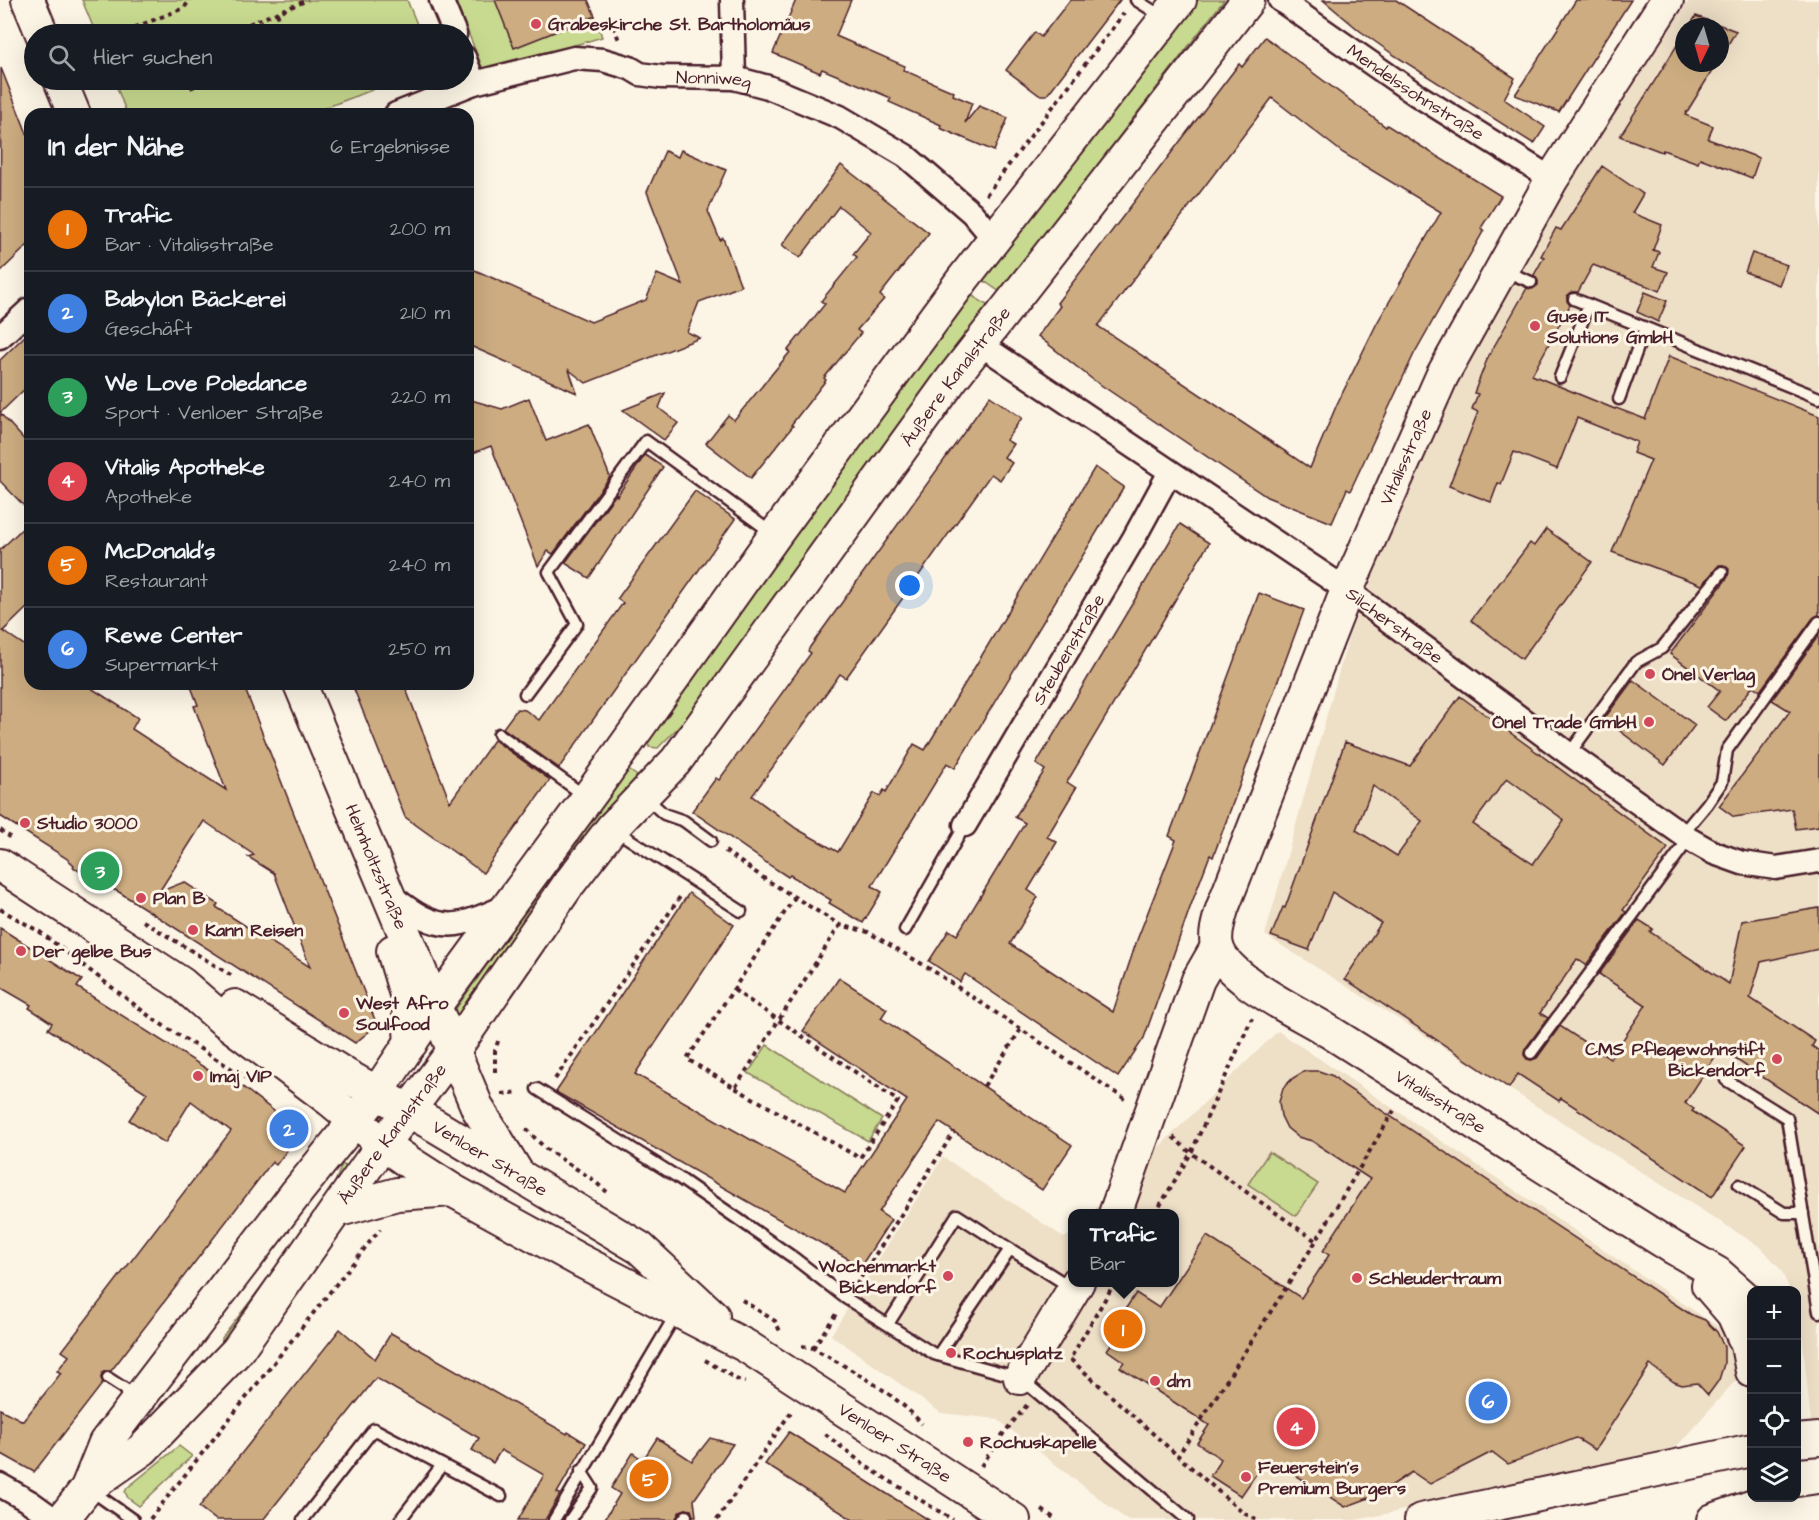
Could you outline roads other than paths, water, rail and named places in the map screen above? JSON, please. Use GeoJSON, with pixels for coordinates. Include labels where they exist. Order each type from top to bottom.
{"type":"FeatureCollection","features":[{"type":"Feature","properties":{"kind":"main road"},"geometry":{"type":"LineString","coordinates":[[28,0],[38,24]]}},
{"type":"Feature","properties":{"kind":"main road","name":"Äußere Kanalstraße"},"geometry":{"type":"LineString","coordinates":[[87,1488],[143,1449],[237,1351],[383,1144],[454,1050],[568,885],[612,828],[676,761],[951,380],[1248,0]]}},
{"type":"Feature","properties":{"kind":"main road","name":"Vitalisstraße"},"geometry":{"type":"LineString","coordinates":[[1117,1209],[1198,980],[1217,946],[1217,931],[1222,909],[1347,590],[1442,376],[1552,179],[1667,0]]}},
{"type":"Feature","properties":{"kind":"main road","name":"Äußere Kanalstraße"},"geometry":{"type":"LineString","coordinates":[[62,1520],[87,1488],[105,1443],[297,1192],[377,1093],[435,1006],[588,798],[775,535],[994,239],[1173,9]]}},
{"type":"Feature","properties":{"kind":"main road"},"geometry":{"type":"LineString","coordinates":[[64,90],[72,108]]}},
{"type":"Feature","properties":{"kind":"main road","name":"Helmholtzstraße"},"geometry":{"type":"LineString","coordinates":[[302,690],[478,1109],[518,1175]]}},
{"type":"Feature","properties":{"kind":"main road"},"geometry":{"type":"LineString","coordinates":[[635,731],[636,747],[646,756],[656,760],[676,761]]}},
{"type":"Feature","properties":{"kind":"main road","name":"Venloer Straße"},"geometry":{"type":"LineString","coordinates":[[10,854],[182,984],[221,1018],[383,1144],[452,1190],[746,1346],[1016,1516]]}},
{"type":"Feature","properties":{"kind":"main road"},"geometry":{"type":"LineString","coordinates":[[386,891],[386,922],[408,1001],[411,1043]]}},
{"type":"Feature","properties":{"kind":"main road","name":"Vitalisstraße"},"geometry":{"type":"LineString","coordinates":[[1217,946],[1228,964],[1244,980],[1263,993],[1717,1273],[1747,1300]]}},
{"type":"Feature","properties":{"kind":"main road","name":"Venloer Straße"},"geometry":{"type":"LineString","coordinates":[[182,984],[229,1002],[377,1093],[640,1248],[746,1346]]}},
{"type":"Feature","properties":{"kind":"main road"},"geometry":{"type":"LineString","coordinates":[[336,1210],[397,1194],[452,1190]]}},
{"type":"Feature","properties":{"kind":"main road","name":"Vitalisstraße"},"geometry":{"type":"LineString","coordinates":[[1672,1247],[1733,1314],[1747,1344]]}},
{"type":"Feature","properties":{"kind":"main road"},"geometry":{"type":"LineString","coordinates":[[1029,1386],[1076,1287]]}},
{"type":"Feature","properties":{"kind":"main road"},"geometry":{"type":"LineString","coordinates":[[204,1314],[213,1349],[228,1353],[237,1351]]}},
{"type":"Feature","properties":{"kind":"main road"},"geometry":{"type":"LineString","coordinates":[[1421,1520],[1740,1453],[1747,1439]]}},
{"type":"Feature","properties":{"kind":"main road"},"geometry":{"type":"LineString","coordinates":[[1801,1441],[1819,1439]]}},
{"type":"Feature","properties":{"kind":"main road"},"geometry":{"type":"LineString","coordinates":[[1713,1520],[1763,1502]]}},
{"type":"Feature","properties":{"kind":"main road"},"geometry":{"type":"LineString","coordinates":[[1758,1520],[1819,1511]]}},
{"type":"Feature","properties":{"kind":"street"},"geometry":{"type":"LineString","coordinates":[[441,0],[451,24]]}},
{"type":"Feature","properties":{"kind":"street"},"geometry":{"type":"LineString","coordinates":[[732,0],[734,78]]}},
{"type":"Feature","properties":{"kind":"street","name":"Mendelssohnstraße"},"geometry":{"type":"LineString","coordinates":[[1280,0],[1414,93],[1552,179]]}},
{"type":"Feature","properties":{"kind":"street","name":"Nonniweg"},"geometry":{"type":"LineString","coordinates":[[474,83],[574,58],[603,60],[630,68],[640,74],[661,77],[734,78],[768,87],[840,117],[906,156],[972,213],[994,239]]}},
{"type":"Feature","properties":{"kind":"street","name":"Nonniweg"},"geometry":{"type":"LineString","coordinates":[[411,108],[456,90]]}},
{"type":"Feature","properties":{"kind":"street"},"geometry":{"type":"LineString","coordinates":[[0,337],[24,315]]}},
{"type":"Feature","properties":{"kind":"street","name":"Silcherstraße"},"geometry":{"type":"LineString","coordinates":[[980,344],[1347,590],[1685,837],[1714,853],[1742,863],[1776,868],[1819,861]]}},
{"type":"Feature","properties":{"kind":"street","name":"Steubenstraße"},"geometry":{"type":"LineString","coordinates":[[965,825],[1134,538],[1170,472]]}},
{"type":"Feature","properties":{"kind":"street"},"geometry":{"type":"LineString","coordinates":[[386,891],[412,912],[434,922],[460,924],[507,906]]}},
{"type":"Feature","properties":{"kind":"street"},"geometry":{"type":"LineString","coordinates":[[0,1485],[55,1520]]}},
{"type":"Feature","properties":{"kind":"lane"},"geometry":{"type":"LineString","coordinates":[[1136,0],[1173,9]]}},
{"type":"Feature","properties":{"kind":"lane"},"geometry":{"type":"LineString","coordinates":[[1502,270],[1531,282]]}},
{"type":"Feature","properties":{"kind":"lane"},"geometry":{"type":"LineString","coordinates":[[1574,299],[1819,398]]}},
{"type":"Feature","properties":{"kind":"lane"},"geometry":{"type":"LineString","coordinates":[[1560,377],[1589,305]]}},
{"type":"Feature","properties":{"kind":"lane"},"geometry":{"type":"LineString","coordinates":[[1619,399],[1645,328]]}},
{"type":"Feature","properties":{"kind":"lane"},"geometry":{"type":"LineString","coordinates":[[525,694],[577,624],[549,572],[646,441],[775,535]]}},
{"type":"Feature","properties":{"kind":"lane"},"geometry":{"type":"LineString","coordinates":[[1569,754],[1636,662],[1662,648],[1722,572]]}},
{"type":"Feature","properties":{"kind":"lane"},"geometry":{"type":"LineString","coordinates":[[1531,1053],[1722,782],[1727,750],[1819,622]]}},
{"type":"Feature","properties":{"kind":"lane"},"geometry":{"type":"LineString","coordinates":[[499,734],[588,798]]}},
{"type":"Feature","properties":{"kind":"lane"},"geometry":{"type":"LineString","coordinates":[[644,795],[664,814],[684,821],[711,841]]}},
{"type":"Feature","properties":{"kind":"lane"},"geometry":{"type":"LineString","coordinates":[[905,930],[965,825]]}},
{"type":"Feature","properties":{"kind":"lane"},"geometry":{"type":"LineString","coordinates":[[612,828],[741,911]]}},
{"type":"Feature","properties":{"kind":"lane"},"geometry":{"type":"LineString","coordinates":[[1726,1080],[1787,1118],[1819,1312]]}},
{"type":"Feature","properties":{"kind":"lane"},"geometry":{"type":"LineString","coordinates":[[541,1091],[679,1178],[795,1258],[847,1299],[934,1354],[1029,1386],[1188,1520]]}},
{"type":"Feature","properties":{"kind":"lane"},"geometry":{"type":"LineString","coordinates":[[1739,1185],[1784,1213],[1803,1213]]}},
{"type":"Feature","properties":{"kind":"lane"},"geometry":{"type":"LineString","coordinates":[[888,1324],[957,1215],[1010,1249],[1068,1282]]}},
{"type":"Feature","properties":{"kind":"lane"},"geometry":{"type":"LineString","coordinates":[[939,1355],[1010,1249]]}},
{"type":"Feature","properties":{"kind":"lane"},"geometry":{"type":"LineString","coordinates":[[554,1520],[678,1309]]}},
{"type":"Feature","properties":{"kind":"lane"},"geometry":{"type":"LineString","coordinates":[[108,1378],[139,1398]]}},
{"type":"Feature","properties":{"kind":"lane"},"geometry":{"type":"LineString","coordinates":[[303,1520],[374,1429],[501,1496]]}},
{"type":"Feature","properties":{"kind":"lane"},"geometry":{"type":"LineString","coordinates":[[400,1520],[442,1465]]}},
{"type":"Feature","properties":{"kind":"lane"},"geometry":{"type":"LineString","coordinates":[[570,1520],[592,1488],[581,1471]]}},
{"type":"Feature","properties":{"kind":"lane"},"geometry":{"type":"LineString","coordinates":[[87,1488],[133,1520]]}},
{"type":"Feature","properties":{"kind":"place","name":"Grabeskirche St. Bartholomäus"},"geometry":{"type":"Point","coordinates":[536,24]}},
{"type":"Feature","properties":{"kind":"place","name":"Guse IT Solutions GmbH"},"geometry":{"type":"Point","coordinates":[1535,326]}},
{"type":"Feature","properties":{"kind":"place","name":"Önel Verlag"},"geometry":{"type":"Point","coordinates":[1650,674]}},
{"type":"Feature","properties":{"kind":"place","name":"Önel Trade GmbH"},"geometry":{"type":"Point","coordinates":[1649,722]}},
{"type":"Feature","properties":{"kind":"place","name":"Studio 3000"},"geometry":{"type":"Point","coordinates":[25,823]}},
{"type":"Feature","properties":{"kind":"place","name":"We Love Poledance"},"geometry":{"type":"Point","coordinates":[100,871]}},
{"type":"Feature","properties":{"kind":"place","name":"Plan B"},"geometry":{"type":"Point","coordinates":[141,898]}},
{"type":"Feature","properties":{"kind":"place","name":"Kann Reisen"},"geometry":{"type":"Point","coordinates":[193,930]}},
{"type":"Feature","properties":{"kind":"place","name":"Der gelbe Bus"},"geometry":{"type":"Point","coordinates":[21,951]}},
{"type":"Feature","properties":{"kind":"place","name":"West Afro Soulfood"},"geometry":{"type":"Point","coordinates":[344,1013]}},
{"type":"Feature","properties":{"kind":"place","name":"CMS Pflegewohnstift Bickendorf"},"geometry":{"type":"Point","coordinates":[1777,1059]}},
{"type":"Feature","properties":{"kind":"place","name":"Imaj VIP"},"geometry":{"type":"Point","coordinates":[198,1076]}},
{"type":"Feature","properties":{"kind":"place","name":"Babylon Bäckerei"},"geometry":{"type":"Point","coordinates":[289,1129]}},
{"type":"Feature","properties":{"kind":"place","name":"Wochenmarkt Bickendorf"},"geometry":{"type":"Point","coordinates":[948,1276]}},
{"type":"Feature","properties":{"kind":"place","name":"Schleudertraum"},"geometry":{"type":"Point","coordinates":[1357,1278]}},
{"type":"Feature","properties":{"kind":"place","name":"Trafic"},"geometry":{"type":"Point","coordinates":[1123,1329]}},
{"type":"Feature","properties":{"kind":"place","name":"Rochusplatz"},"geometry":{"type":"Point","coordinates":[951,1353]}},
{"type":"Feature","properties":{"kind":"place","name":"dm"},"geometry":{"type":"Point","coordinates":[1155,1381]}},
{"type":"Feature","properties":{"kind":"place","name":"Rewe Center"},"geometry":{"type":"Point","coordinates":[1488,1401]}},
{"type":"Feature","properties":{"kind":"place","name":"Vitalis Apotheke"},"geometry":{"type":"Point","coordinates":[1296,1427]}},
{"type":"Feature","properties":{"kind":"place","name":"Rochuskapelle"},"geometry":{"type":"Point","coordinates":[968,1442]}},
{"type":"Feature","properties":{"kind":"place","name":"Feuerstein's Premium Burgers"},"geometry":{"type":"Point","coordinates":[1246,1477]}},
{"type":"Feature","properties":{"kind":"place","name":"McDonald's"},"geometry":{"type":"Point","coordinates":[649,1479]}}]}
